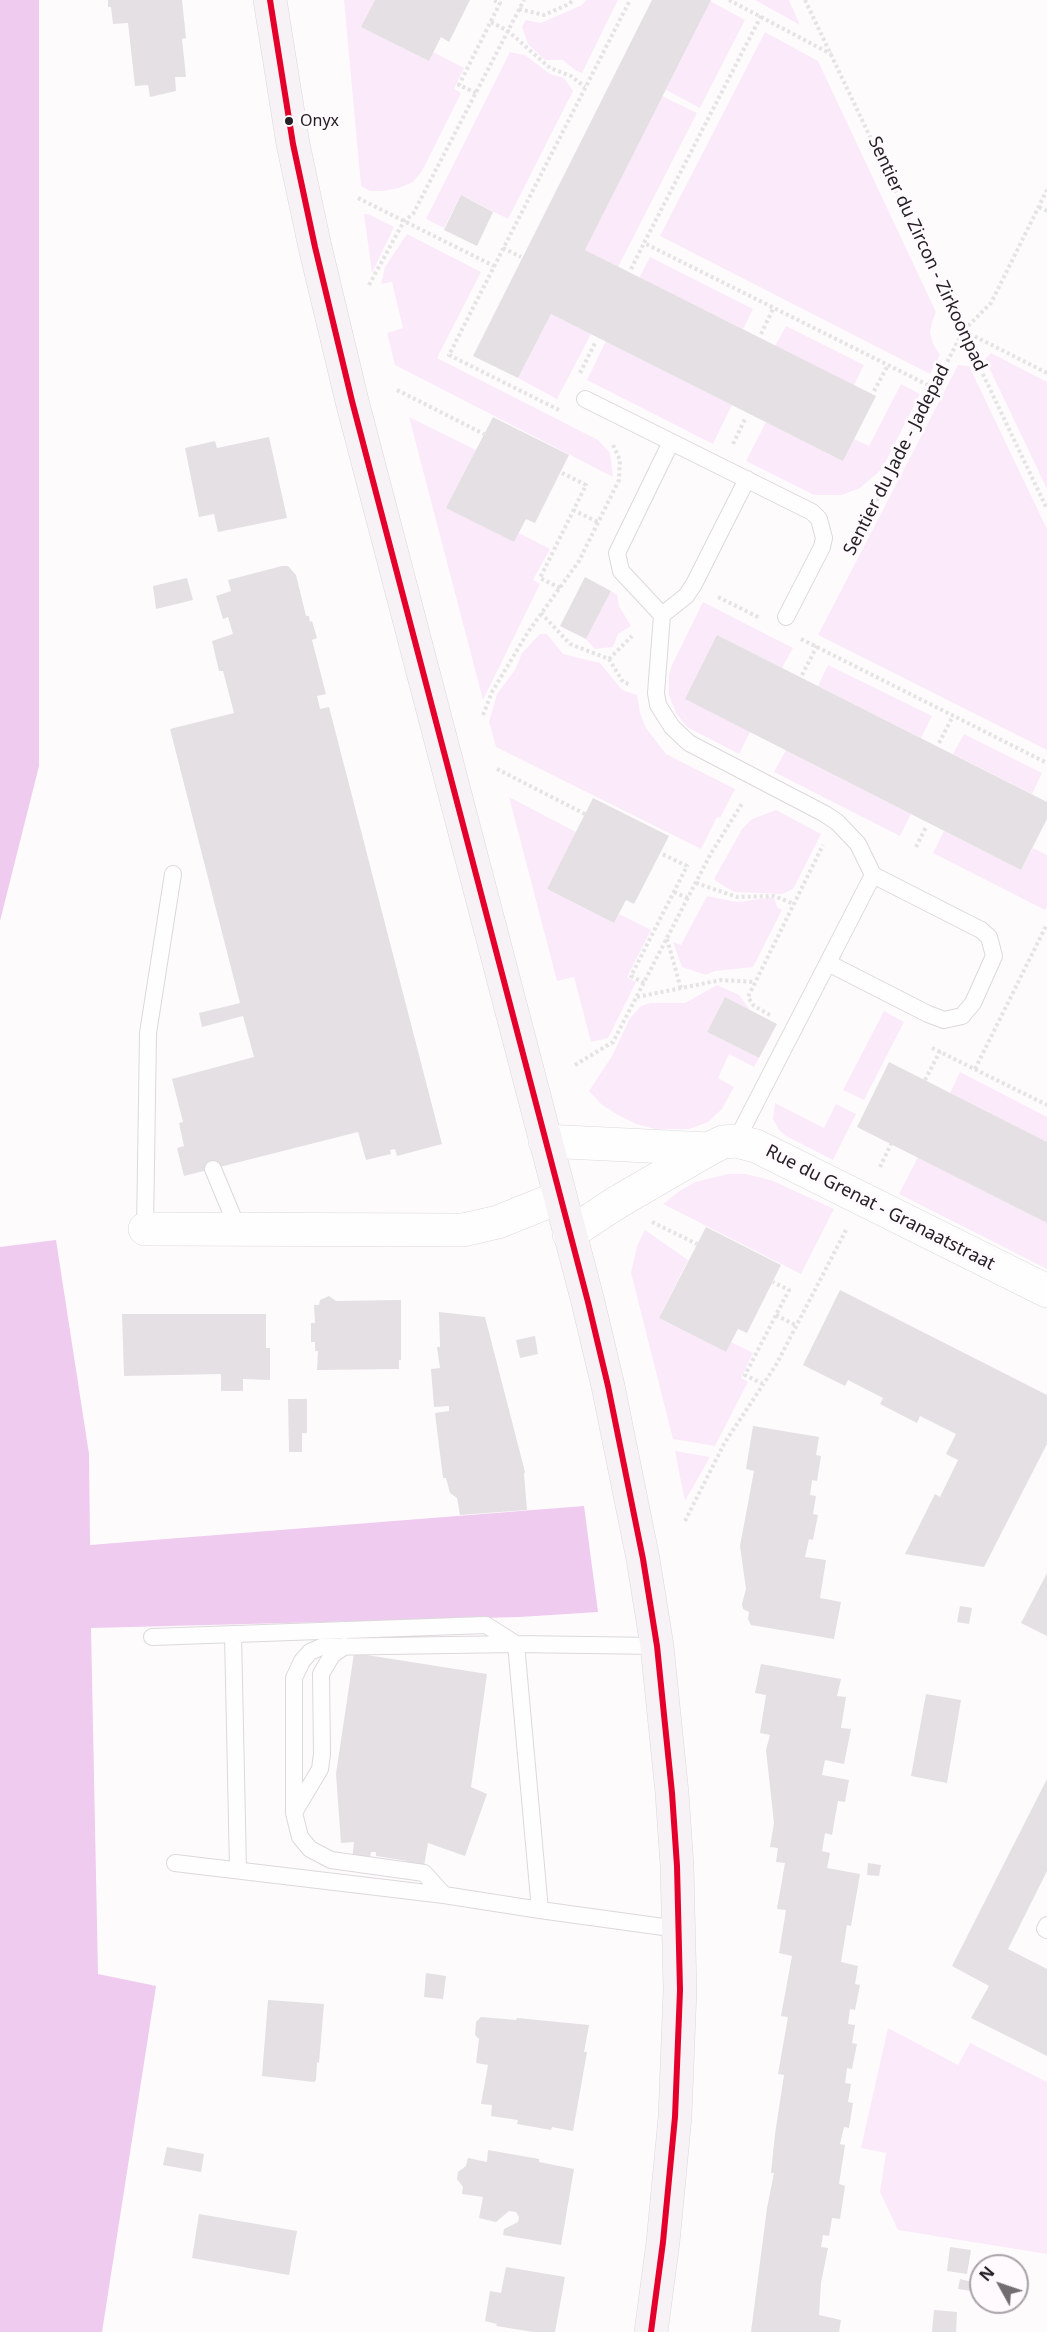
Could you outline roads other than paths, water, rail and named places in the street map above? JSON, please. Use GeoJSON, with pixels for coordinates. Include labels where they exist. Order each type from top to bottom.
{"type":"FeatureCollection","features":[{"type":"Feature","properties":{"kind":"main road"},"geometry":{"type":"LineString","coordinates":[[270,0],[293,144],[347,379],[570,1234],[608,1386],[643,1559],[657,1646],[672,1793],[680,2020],[675,2117],[663,2242],[651,2332]]}},
{"type":"Feature","properties":{"kind":"street","name":"Rue du Grenat - Granaatstraat"},"geometry":{"type":"LineString","coordinates":[[545,1141],[756,1146],[1047,1291]]}},
{"type":"Feature","properties":{"kind":"street"},"geometry":{"type":"LineString","coordinates":[[570,1234],[616,1203],[723,1145]]}},
{"type":"Feature","properties":{"kind":"street"},"geometry":{"type":"LineString","coordinates":[[145,1229],[463,1230],[498,1222],[560,1197]]}},
{"type":"Feature","properties":{"kind":"lane"},"geometry":{"type":"LineString","coordinates":[[585,399],[812,512],[819,519],[823,528],[822,547],[786,617]]}},
{"type":"Feature","properties":{"kind":"lane"},"geometry":{"type":"LineString","coordinates":[[662,615],[621,571],[617,553],[671,442]]}},
{"type":"Feature","properties":{"kind":"lane"},"geometry":{"type":"LineString","coordinates":[[747,479],[694,585],[686,596],[662,615],[656,693],[658,705],[672,727],[689,743],[837,822],[858,844],[873,875],[981,930],[989,937],[994,956],[973,1003],[962,1016],[944,1020],[828,963]]}},
{"type":"Feature","properties":{"kind":"lane"},"geometry":{"type":"LineString","coordinates":[[145,1229],[148,1033],[173,874]]}},
{"type":"Feature","properties":{"kind":"lane"},"geometry":{"type":"LineString","coordinates":[[723,1145],[828,963],[873,875]]}},
{"type":"Feature","properties":{"kind":"lane"},"geometry":{"type":"LineString","coordinates":[[213,1169],[238,1229]]}},
{"type":"Feature","properties":{"kind":"lane"},"geometry":{"type":"LineString","coordinates":[[152,1637],[486,1625],[516,1644]]}},
{"type":"Feature","properties":{"kind":"lane"},"geometry":{"type":"LineString","coordinates":[[233,1634],[238,1869]]}},
{"type":"Feature","properties":{"kind":"lane"},"geometry":{"type":"LineString","coordinates":[[444,1894],[424,1873],[331,1860],[304,1844],[297,1830],[294,1813],[294,1678],[302,1661],[310,1652],[321,1647],[516,1644],[657,1646]]}},
{"type":"Feature","properties":{"kind":"lane"},"geometry":{"type":"LineString","coordinates":[[516,1644],[540,1910]]}},
{"type":"Feature","properties":{"kind":"lane"},"geometry":{"type":"LineString","coordinates":[[294,1813],[320,1769],[322,1754],[321,1674],[332,1655],[345,1646]]}},
{"type":"Feature","properties":{"kind":"lane"},"geometry":{"type":"LineString","coordinates":[[175,1863],[444,1894],[678,1929]]}},
{"type":"Feature","properties":{"kind":"lane"},"geometry":{"type":"LineString","coordinates":[[1047,1925],[1045,1929],[1047,1930]]}},
{"type":"Feature","properties":{"kind":"place","name":"Onyx"},"geometry":{"type":"Point","coordinates":[289,121]}}]}
